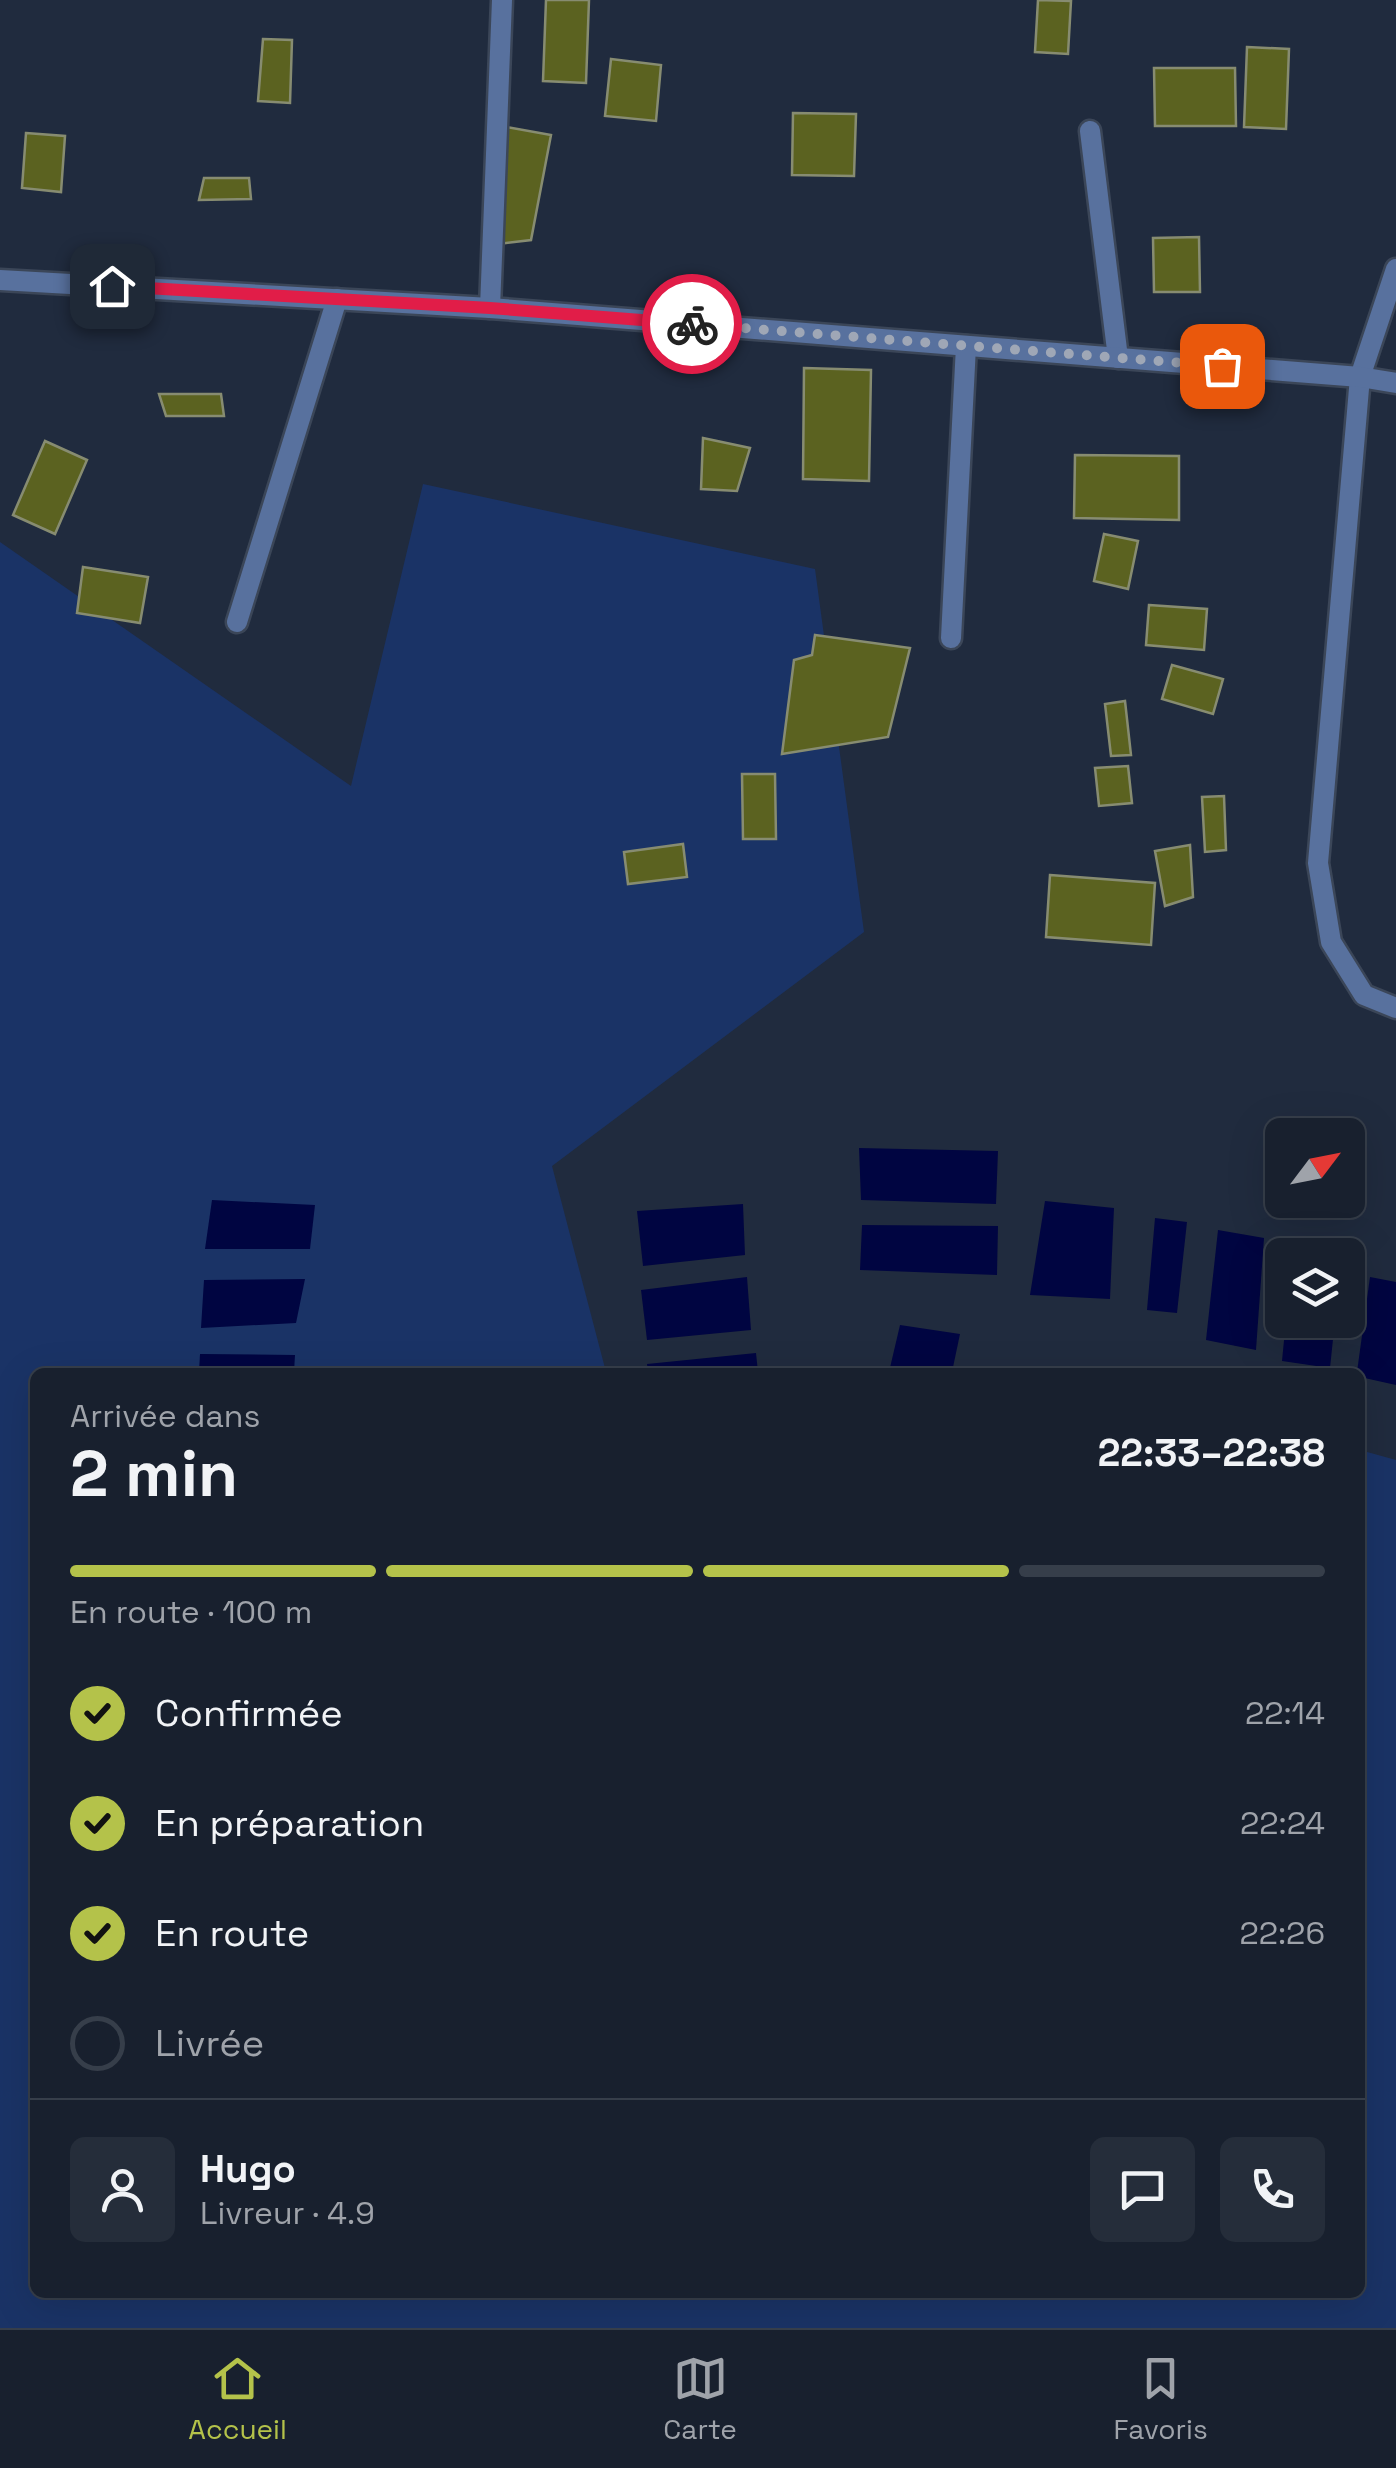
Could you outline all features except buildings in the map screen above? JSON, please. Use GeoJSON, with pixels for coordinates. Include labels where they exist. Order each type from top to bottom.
{"type":"FeatureCollection","features":[{"type":"Feature","properties":{"kind":"street"},"geometry":{"type":"LineString","coordinates":[[490,308],[502,0]]}},
{"type":"Feature","properties":{"kind":"street"},"geometry":{"type":"LineString","coordinates":[[1090,132],[1118,358]]}},
{"type":"Feature","properties":{"kind":"street"},"geometry":{"type":"LineString","coordinates":[[1396,269],[1360,377],[1318,863],[1330,942],[1364,995],[1396,1008]]}},
{"type":"Feature","properties":{"kind":"street"},"geometry":{"type":"LineString","coordinates":[[0,280],[490,308],[1360,377],[1396,383]]}},
{"type":"Feature","properties":{"kind":"street"},"geometry":{"type":"LineString","coordinates":[[237,622],[337,299]]}},
{"type":"Feature","properties":{"kind":"street"},"geometry":{"type":"LineString","coordinates":[[951,638],[966,346]]}},
{"type":"Feature","properties":{"kind":"shaded area"},"geometry":{"type":"Polygon","coordinates":[[[423,484],[815,569],[864,932],[552,1166],[605,1368],[30,1368],[30,2298],[1365,2298],[1365,1451],[1396,1460],[1396,2328],[0,2328],[0,542],[351,786],[423,484]]]}},
{"type":"Feature","properties":{"kind":"shaded area"},"geometry":{"type":"Polygon","coordinates":[[[859,1148],[998,1151],[996,1204],[861,1200],[859,1148]]]}},
{"type":"Feature","properties":{"kind":"shaded area"},"geometry":{"type":"Polygon","coordinates":[[[212,1200],[315,1205],[310,1249],[205,1249],[212,1200]]]}},
{"type":"Feature","properties":{"kind":"shaded area"},"geometry":{"type":"Polygon","coordinates":[[[1045,1201],[1114,1208],[1110,1299],[1030,1295],[1045,1201]]]}},
{"type":"Feature","properties":{"kind":"shaded area"},"geometry":{"type":"Polygon","coordinates":[[[743,1204],[745,1255],[643,1266],[637,1211],[743,1204]]]}},
{"type":"Feature","properties":{"kind":"shaded area"},"geometry":{"type":"Polygon","coordinates":[[[1155,1218],[1187,1222],[1177,1313],[1147,1310],[1155,1218]]]}},
{"type":"Feature","properties":{"kind":"shaded area"},"geometry":{"type":"Polygon","coordinates":[[[862,1225],[998,1226],[997,1275],[860,1270],[862,1225]]]}},
{"type":"Feature","properties":{"kind":"shaded area"},"geometry":{"type":"Polygon","coordinates":[[[1218,1230],[1264,1238],[1256,1350],[1206,1340],[1218,1230]]]}},
{"type":"Feature","properties":{"kind":"shaded area"},"geometry":{"type":"Polygon","coordinates":[[[747,1277],[751,1330],[647,1340],[641,1290],[747,1277]]]}},
{"type":"Feature","properties":{"kind":"shaded area"},"geometry":{"type":"Polygon","coordinates":[[[1370,1277],[1396,1282],[1396,1385],[1365,1378],[1365,1368],[1358,1368],[1362,1338],[1365,1338],[1370,1277]]]}},
{"type":"Feature","properties":{"kind":"shaded area"},"geometry":{"type":"Polygon","coordinates":[[[305,1279],[296,1323],[201,1328],[204,1280],[305,1279]]]}},
{"type":"Feature","properties":{"kind":"shaded area"},"geometry":{"type":"Polygon","coordinates":[[[900,1325],[960,1334],[953,1368],[890,1368],[900,1325]]]}},
{"type":"Feature","properties":{"kind":"shaded area"},"geometry":{"type":"Polygon","coordinates":[[[1284,1338],[1333,1338],[1330,1368],[1282,1361],[1284,1338]]]}},
{"type":"Feature","properties":{"kind":"shaded area"},"geometry":{"type":"Polygon","coordinates":[[[756,1353],[758,1368],[648,1368],[647,1364],[756,1353]]]}},
{"type":"Feature","properties":{"kind":"shaded area"},"geometry":{"type":"Polygon","coordinates":[[[200,1354],[295,1355],[294,1368],[199,1368],[200,1354]]]}},
{"type":"Feature","properties":{"kind":"way so far"},"geometry":{"type":"LineString","coordinates":[[692,324],[1222,366]]}},
{"type":"Feature","properties":{"kind":"route"},"geometry":{"type":"LineString","coordinates":[[112,286],[692,324]]}}]}
